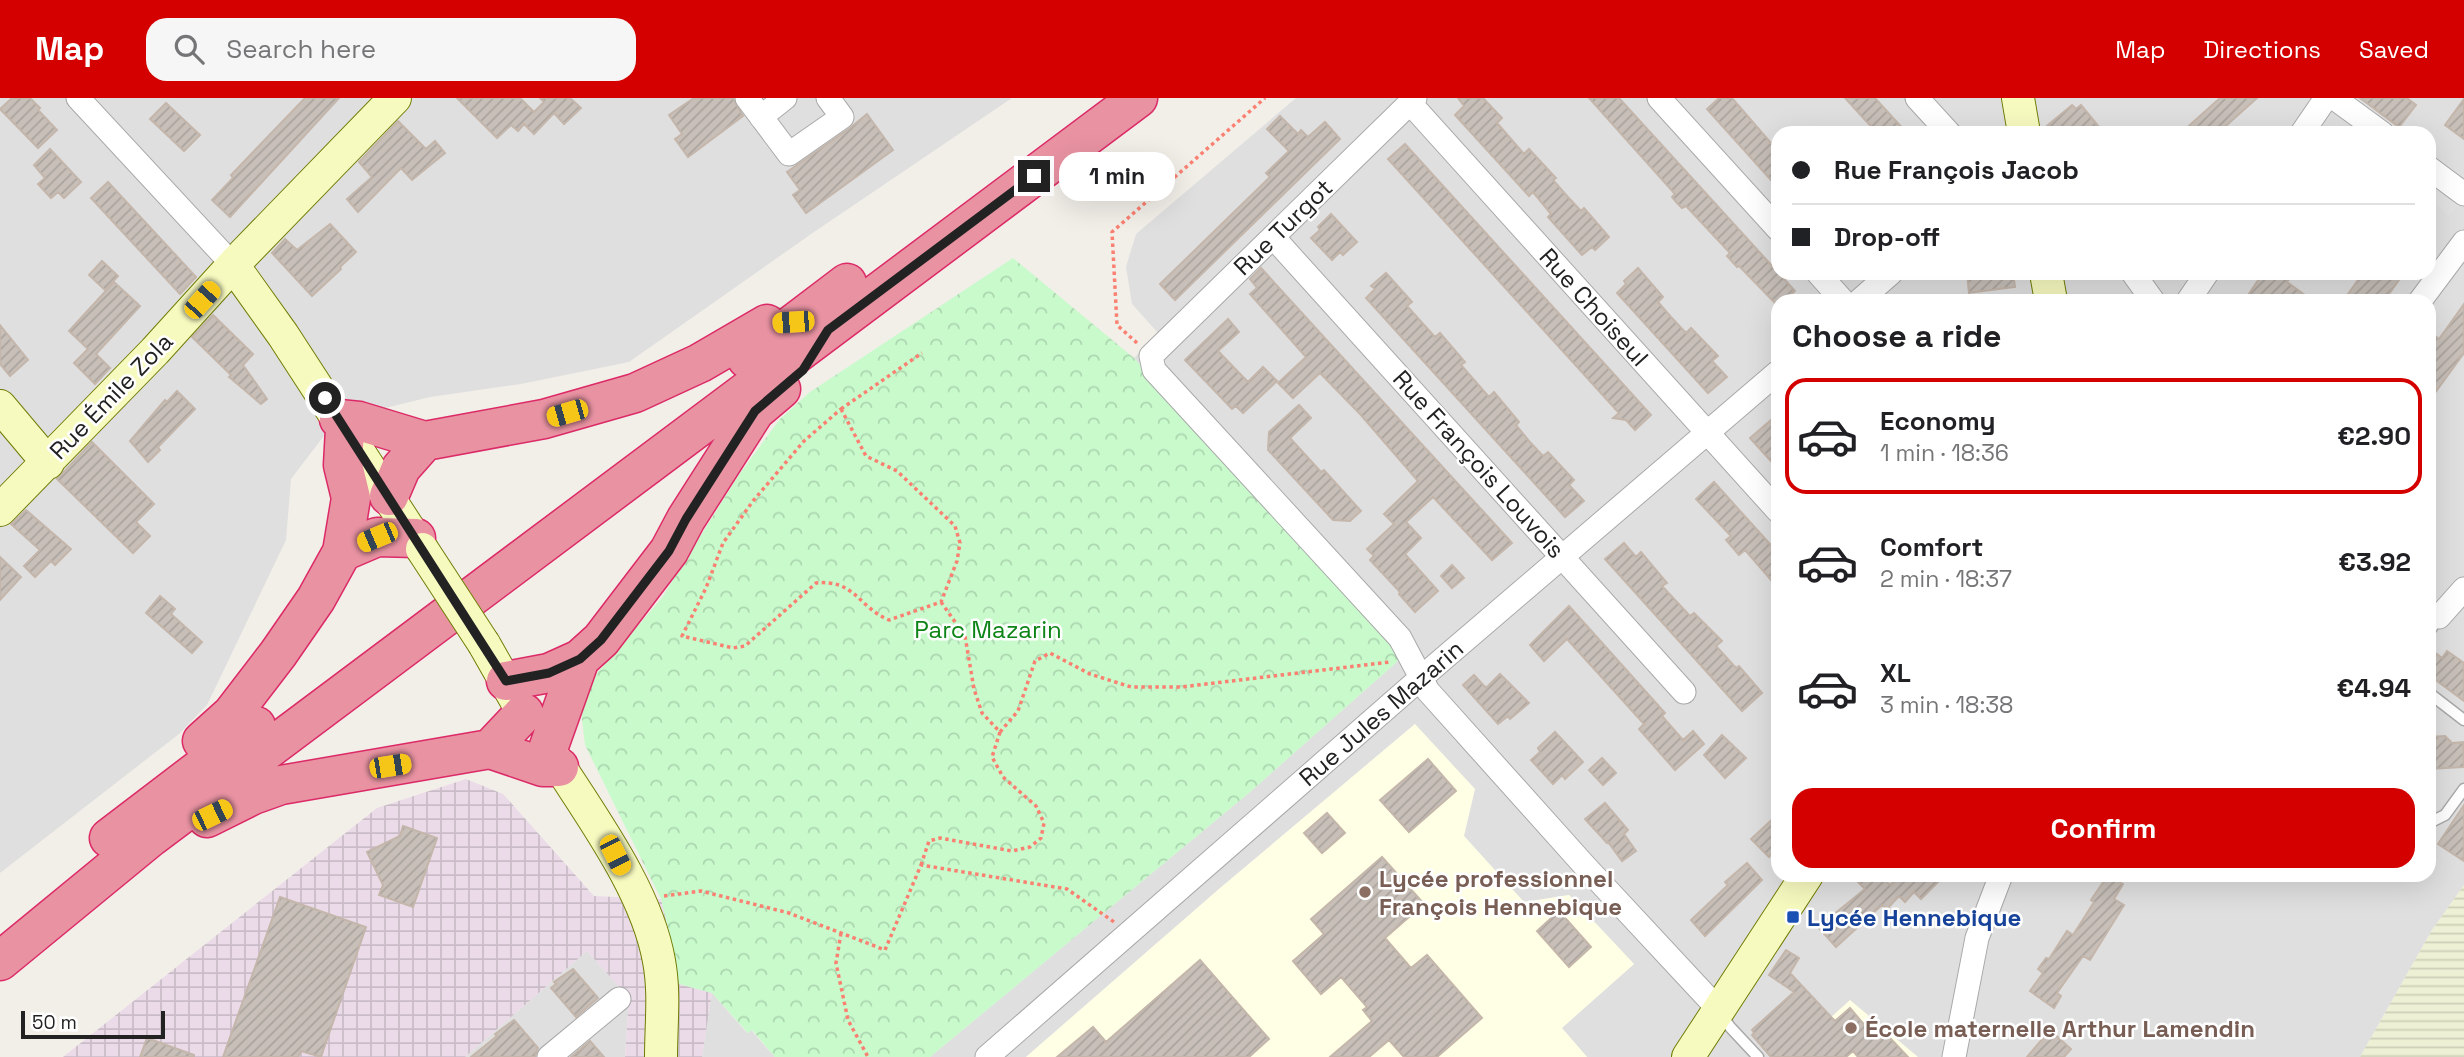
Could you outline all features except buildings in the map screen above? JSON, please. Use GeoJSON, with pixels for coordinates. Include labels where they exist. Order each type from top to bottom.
{"type":"FeatureCollection","features":[{"type":"Feature","properties":{"kind":"highway"},"geometry":{"type":"LineString","coordinates":[[0,925],[152,820],[810,326],[1095,98]]}},
{"type":"Feature","properties":{"kind":"highway"},"geometry":{"type":"LineString","coordinates":[[0,961],[152,820],[161,777],[232,715],[316,599],[342,552],[351,498],[343,465],[342,424],[359,421],[425,441],[544,419],[635,393],[700,363],[765,324],[810,326],[1138,98]]}},
{"type":"Feature","properties":{"kind":"highway"},"geometry":{"type":"LineString","coordinates":[[490,750],[515,697],[549,673],[580,659],[601,640],[669,551],[686,519],[755,411],[803,370],[810,326]]}},
{"type":"Feature","properties":{"kind":"highway"},"geometry":{"type":"LineString","coordinates":[[389,496],[401,468],[425,441]]}},
{"type":"Feature","properties":{"kind":"highway"},"geometry":{"type":"LineString","coordinates":[[342,552],[377,537],[419,543]]}},
{"type":"Feature","properties":{"kind":"highway"},"geometry":{"type":"LineString","coordinates":[[152,820],[181,836],[212,815],[281,785],[490,750],[543,767],[554,758],[580,659]]}},
{"type":"Feature","properties":{"kind":"street"},"geometry":{"type":"LineString","coordinates":[[78,98],[233,265],[262,303],[604,833],[638,899],[659,959],[663,993],[661,1057]]}},
{"type":"Feature","properties":{"kind":"street","name":"Rue Émile Zola"},"geometry":{"type":"LineString","coordinates":[[0,510],[48,463],[233,265],[395,98]]}},
{"type":"Feature","properties":{"kind":"street"},"geometry":{"type":"LineString","coordinates":[[747,98],[789,155],[842,117],[828,98]]}},
{"type":"Feature","properties":{"kind":"street"},"geometry":{"type":"LineString","coordinates":[[761,117],[786,98]]}},
{"type":"Feature","properties":{"kind":"street"},"geometry":{"type":"LineString","coordinates":[[1659,98],[1771,221]]}},
{"type":"Feature","properties":{"kind":"street"},"geometry":{"type":"LineString","coordinates":[[1916,98],[1942,126]]}},
{"type":"Feature","properties":{"kind":"street"},"geometry":{"type":"LineString","coordinates":[[2018,98],[2023,126]]}},
{"type":"Feature","properties":{"kind":"street"},"geometry":{"type":"LineString","coordinates":[[2307,126],[2326,98]]}},
{"type":"Feature","properties":{"kind":"street"},"geometry":{"type":"LineString","coordinates":[[2334,98],[2372,126]]}},
{"type":"Feature","properties":{"kind":"street","name":"Rue Turgot"},"geometry":{"type":"LineString","coordinates":[[1151,356],[1412,101]]}},
{"type":"Feature","properties":{"kind":"street","name":"Rue Choiseul"},"geometry":{"type":"LineString","coordinates":[[1412,101],[1771,503]]}},
{"type":"Feature","properties":{"kind":"street"},"geometry":{"type":"LineString","coordinates":[[2436,173],[2464,194]]}},
{"type":"Feature","properties":{"kind":"street","name":"Rue François Louvois"},"geometry":{"type":"LineString","coordinates":[[1273,237],[1684,692]]}},
{"type":"Feature","properties":{"kind":"street"},"geometry":{"type":"LineString","coordinates":[[2436,280],[2464,242]]}},
{"type":"Feature","properties":{"kind":"street"},"geometry":{"type":"LineString","coordinates":[[1824,280],[1837,294]]}},
{"type":"Feature","properties":{"kind":"street"},"geometry":{"type":"LineString","coordinates":[[1867,294],[1883,280]]}},
{"type":"Feature","properties":{"kind":"street"},"geometry":{"type":"LineString","coordinates":[[1151,356],[1154,370],[1399,638],[1436,701],[1719,1010]]}},
{"type":"Feature","properties":{"kind":"street","name":"Rue Jules Mazarin"},"geometry":{"type":"LineString","coordinates":[[987,1057],[1416,667],[1562,556],[1771,378]]}},
{"type":"Feature","properties":{"kind":"street"},"geometry":{"type":"LineString","coordinates":[[0,406],[48,463]]}},
{"type":"Feature","properties":{"kind":"street"},"geometry":{"type":"LineString","coordinates":[[2436,622],[2464,589]]}},
{"type":"Feature","properties":{"kind":"street"},"geometry":{"type":"LineString","coordinates":[[1688,1057],[1802,882]]}},
{"type":"Feature","properties":{"kind":"street"},"geometry":{"type":"LineString","coordinates":[[1954,1057],[1977,938],[1998,882]]}},
{"type":"Feature","properties":{"kind":"street"},"geometry":{"type":"LineString","coordinates":[[549,1057],[619,999]]}},
{"type":"Feature","properties":{"kind":"lane"},"geometry":{"type":"LineString","coordinates":[[2436,698],[2464,720]]}},
{"type":"Feature","properties":{"kind":"lane"},"geometry":{"type":"LineString","coordinates":[[2436,820],[2445,815],[2464,789]]}},
{"type":"Feature","properties":{"kind":"lane"},"geometry":{"type":"LineString","coordinates":[[1719,1010],[1730,1027],[1758,1057]]}},
{"type":"Feature","properties":{"kind":"path"},"geometry":{"type":"LineString","coordinates":[[1151,356],[1117,325],[1112,232],[1265,98]]}},
{"type":"Feature","properties":{"kind":"path"},"geometry":{"type":"LineString","coordinates":[[841,409],[866,456],[897,471],[955,526],[960,543],[957,561],[941,601],[889,620],[880,616],[849,588],[829,582],[816,583],[745,646],[733,649],[682,636],[706,587],[723,543],[753,500],[804,441],[841,409],[922,353]]}},
{"type":"Feature","properties":{"kind":"path"},"geometry":{"type":"LineString","coordinates":[[941,601],[965,636],[974,689],[982,713],[1000,732]]}},
{"type":"Feature","properties":{"kind":"path"},"geometry":{"type":"LineString","coordinates":[[638,899],[701,891],[789,913],[885,950],[929,841],[940,838],[1012,850],[1030,848],[1041,838],[1044,823],[1036,806],[1003,777],[992,757],[1000,732],[1018,710],[1035,661],[1050,653],[1090,674],[1130,687],[1194,686],[1416,667]]}},
{"type":"Feature","properties":{"kind":"path"},"geometry":{"type":"LineString","coordinates":[[921,865],[1067,889],[1122,928]]}},
{"type":"Feature","properties":{"kind":"path"},"geometry":{"type":"LineString","coordinates":[[841,933],[836,963],[848,1020],[868,1057]]}},
{"type":"Feature","properties":{"kind":"shaded area"},"geometry":{"type":"Polygon","coordinates":[[[0,98],[1012,98],[629,362],[521,384],[430,397],[336,420],[291,479],[286,540],[207,705],[179,734],[0,873],[0,98]]]}},
{"type":"Feature","properties":{"kind":"shaded area"},"geometry":{"type":"Polygon","coordinates":[[[1296,98],[2464,98],[2464,885],[2432,930],[2360,1057],[1587,1057],[1561,1028],[1634,964],[1569,895],[1524,903],[1464,836],[1415,724],[1219,889],[1026,1057],[930,1057],[1250,792],[1407,653],[1134,358],[1159,334],[1132,304],[1126,267],[1136,234],[1296,98]]]}},
{"type":"Feature","properties":{"kind":"shaded area"},"geometry":{"type":"Polygon","coordinates":[[[2436,174],[2464,199],[2449,216],[2436,205],[2436,174]]]}},
{"type":"Feature","properties":{"kind":"shaded area","name":"Lycée professionnel François Hennebique"},"geometry":{"type":"Polygon","coordinates":[[[1415,724],[1475,789],[1464,836],[1524,902],[1569,895],[1634,964],[1562,1028],[1587,1057],[1026,1057],[1219,889],[1415,724]]]}},
{"type":"Feature","properties":{"kind":"shaded area"},"geometry":{"type":"Polygon","coordinates":[[[466,779],[503,794],[594,896],[661,899],[679,984],[712,993],[702,1057],[625,1057],[629,998],[587,951],[465,1057],[63,1057],[377,808],[466,779]]]}},
{"type":"Feature","properties":{"kind":"shaded area"},"geometry":{"type":"Polygon","coordinates":[[[2464,885],[2464,1057],[2360,1057],[2432,930],[2464,885]]]}},
{"type":"Feature","properties":{"kind":"shaded area"},"geometry":{"type":"Polygon","coordinates":[[[587,951],[629,998],[625,1057],[465,1057],[587,951]]]}},
{"type":"Feature","properties":{"kind":"shaded area"},"geometry":{"type":"Polygon","coordinates":[[[712,993],[747,1033],[751,1030],[775,1057],[702,1057],[712,993]]]}},
{"type":"Feature","properties":{"kind":"shaded area","name":"École maternelle Arthur Lamendin"},"geometry":{"type":"Polygon","coordinates":[[[1850,1000],[1918,1057],[1787,1057],[1850,1000]]]}},
{"type":"Feature","properties":{"kind":"green space","name":"Parc Mazarin"},"geometry":{"type":"Polygon","coordinates":[[[1013,258],[1134,358],[1407,653],[1250,792],[930,1057],[775,1057],[752,1030],[748,1033],[712,993],[679,984],[661,899],[585,745],[579,694],[661,599],[738,476],[780,419],[810,392],[1013,258]]]}},
{"type":"Feature","properties":{"kind":"place","name":"Lycée professionnel François Hennebique"},"geometry":{"type":"Point","coordinates":[1365,892]}},
{"type":"Feature","properties":{"kind":"place","name":"Lycée Hennebique"},"geometry":{"type":"Point","coordinates":[1793,917]}},
{"type":"Feature","properties":{"kind":"place","name":"École maternelle Arthur Lamendin"},"geometry":{"type":"Point","coordinates":[1851,1028]}},
{"type":"Feature","properties":{"kind":"route"},"geometry":{"type":"LineString","coordinates":[[325,398],[506,681],[549,673],[580,659],[601,640],[669,551],[686,519],[755,411],[803,370],[828,330],[1034,176]]}}]}
